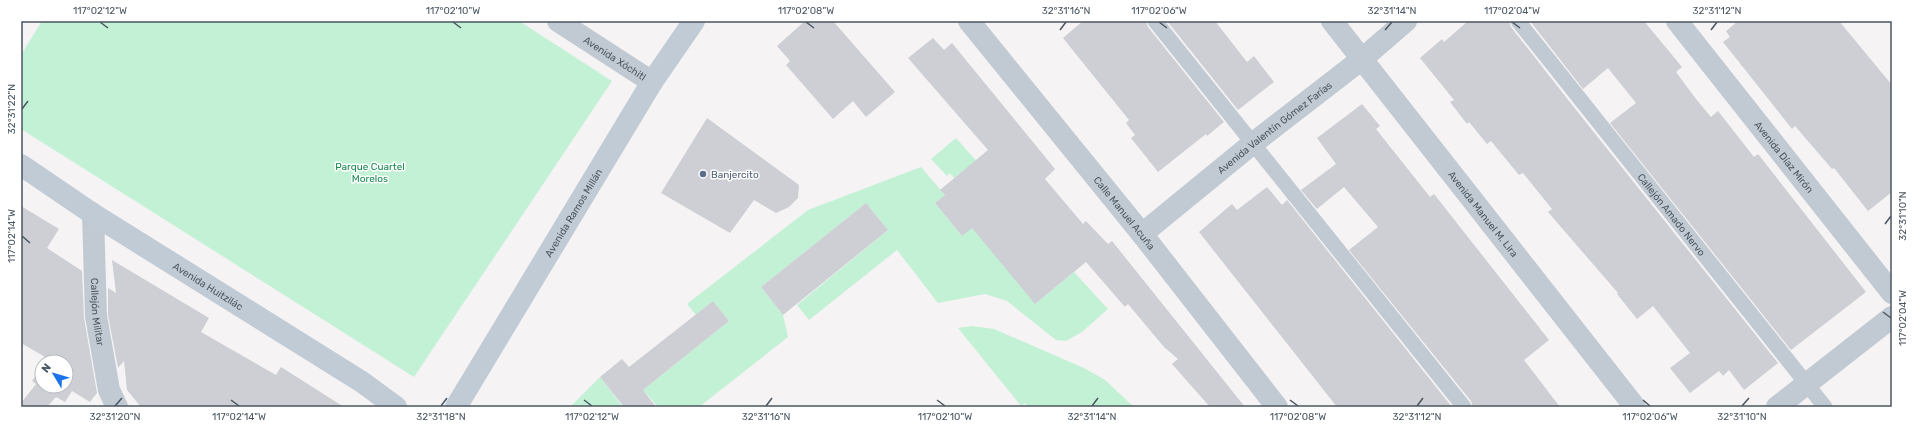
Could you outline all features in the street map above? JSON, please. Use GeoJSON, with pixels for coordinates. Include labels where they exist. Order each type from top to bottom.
{"type":"FeatureCollection","features":[{"type":"Feature","properties":{"kind":"main road","name":"Avenida Ramos Millán"},"geometry":{"type":"LineString","coordinates":[[456,407],[652,82],[694,21]]}},
{"type":"Feature","properties":{"kind":"main road","name":"Avenida Huitzilác"},"geometry":{"type":"LineString","coordinates":[[21,165],[93,214],[362,382],[396,407]]}},
{"type":"Feature","properties":{"kind":"street","name":"Avenida Xóchitl"},"geometry":{"type":"LineString","coordinates":[[558,21],[652,82]]}},
{"type":"Feature","properties":{"kind":"street","name":"Calle Manuel Acuña"},"geometry":{"type":"LineString","coordinates":[[969,21],[1142,234],[1277,407]]}},
{"type":"Feature","properties":{"kind":"street","name":"Avenida Manuel M. Lira"},"geometry":{"type":"LineString","coordinates":[[1332,21],[1635,407]]}},
{"type":"Feature","properties":{"kind":"street","name":"Avenida Valentín Gómez Farías"},"geometry":{"type":"LineString","coordinates":[[1142,234],[1252,144],[1362,59],[1406,21]]}},
{"type":"Feature","properties":{"kind":"street","name":"Avenida Díaz Mirón"},"geometry":{"type":"LineString","coordinates":[[1677,21],[1892,293]]}},
{"type":"Feature","properties":{"kind":"street","name":"Callejón Militar"},"geometry":{"type":"LineString","coordinates":[[93,214],[96,316],[109,390],[117,407]]}},
{"type":"Feature","properties":{"kind":"street"},"geometry":{"type":"LineString","coordinates":[[1777,407],[1892,317]]}},
{"type":"Feature","properties":{"kind":"lane"},"geometry":{"type":"LineString","coordinates":[[1155,21],[1464,407]]}},
{"type":"Feature","properties":{"kind":"lane","name":"Callejón Amado Nervo"},"geometry":{"type":"LineString","coordinates":[[1518,21],[1825,407]]}},
{"type":"Feature","properties":{"kind":"green space","name":"Parque Cuartel Morelos"},"geometry":{"type":"Polygon","coordinates":[[[42,21],[519,21],[612,81],[414,377],[21,129],[21,55],[42,21]]]}},
{"type":"Feature","properties":{"kind":"green space"},"geometry":{"type":"Polygon","coordinates":[[[956,138],[1035,227],[1035,304],[1074,272],[1108,309],[1082,332],[1066,341],[1056,340],[1007,301],[985,294],[938,303],[897,250],[809,320],[797,305],[888,230],[866,203],[761,287],[783,315],[788,337],[699,407],[658,407],[643,390],[729,321],[713,301],[696,315],[687,304],[808,210],[921,167],[945,195],[935,203],[962,236],[997,206],[965,169],[954,178],[950,173],[947,176],[931,159],[956,138]]]}},
{"type":"Feature","properties":{"kind":"green space"},"geometry":{"type":"Polygon","coordinates":[[[972,326],[994,329],[1084,368],[1105,380],[1134,407],[1028,407],[1025,403],[1021,406],[958,328],[972,326]]]}},
{"type":"Feature","properties":{"kind":"green space"},"geometry":{"type":"Polygon","coordinates":[[[600,377],[623,407],[570,407],[600,377]]]}},
{"type":"Feature","properties":{"kind":"building"},"geometry":{"type":"Polygon","coordinates":[[[805,21],[833,21],[895,92],[866,117],[853,101],[833,119],[786,65],[790,61],[777,46],[805,21]]]}},
{"type":"Feature","properties":{"kind":"building"},"geometry":{"type":"Polygon","coordinates":[[[1083,21],[1146,21],[1148,27],[1224,122],[1207,136],[1206,134],[1158,172],[1131,138],[1135,135],[1126,123],[1129,120],[1063,38],[1083,21]]]}},
{"type":"Feature","properties":{"kind":"building"},"geometry":{"type":"Polygon","coordinates":[[[1167,21],[1215,21],[1247,62],[1254,56],[1274,82],[1238,110],[1167,21]]]}},
{"type":"Feature","properties":{"kind":"building"},"geometry":{"type":"Polygon","coordinates":[[[1468,21],[1509,21],[1511,27],[1569,101],[1778,363],[1744,390],[1729,370],[1723,376],[1719,371],[1690,393],[1670,368],[1690,353],[1653,306],[1637,319],[1617,294],[1618,293],[1548,212],[1552,209],[1523,173],[1519,175],[1491,141],[1487,144],[1469,122],[1467,124],[1450,102],[1454,100],[1420,58],[1442,39],[1444,42],[1468,21]]]}},
{"type":"Feature","properties":{"kind":"building"},"geometry":{"type":"Polygon","coordinates":[[[1530,21],[1644,21],[1682,67],[1676,72],[1696,99],[1711,117],[1718,111],[1754,157],[1758,154],[1866,292],[1791,350],[1610,123],[1636,103],[1608,68],[1583,89],[1530,21]]]}},
{"type":"Feature","properties":{"kind":"building"},"geometry":{"type":"Polygon","coordinates":[[[1738,21],[1839,21],[1892,85],[1892,192],[1868,211],[1834,168],[1832,169],[1795,126],[1792,129],[1723,42],[1730,37],[1726,31],[1738,21]]]}},
{"type":"Feature","properties":{"kind":"building"},"geometry":{"type":"Polygon","coordinates":[[[933,38],[944,50],[952,43],[1055,169],[1045,179],[1083,224],[1086,221],[1108,244],[1112,241],[1245,407],[1210,407],[1172,364],[1178,359],[1164,347],[1128,304],[1125,307],[1086,262],[1035,304],[972,228],[962,236],[935,203],[945,195],[940,190],[988,150],[908,58],[933,38]]]}},
{"type":"Feature","properties":{"kind":"building"},"geometry":{"type":"Polygon","coordinates":[[[1362,104],[1380,126],[1376,129],[1430,197],[1434,194],[1549,340],[1524,360],[1560,407],[1473,407],[1471,401],[1349,250],[1378,227],[1344,187],[1317,209],[1301,190],[1336,164],[1317,138],[1362,104]]]}},
{"type":"Feature","properties":{"kind":"building"},"geometry":{"type":"Polygon","coordinates":[[[707,118],[799,185],[798,198],[789,207],[776,213],[754,200],[730,233],[661,193],[707,118]]]}},
{"type":"Feature","properties":{"kind":"building"},"geometry":{"type":"Polygon","coordinates":[[[1267,187],[1282,205],[1287,200],[1452,407],[1337,407],[1199,232],[1232,204],[1237,210],[1267,187]]]}},
{"type":"Feature","properties":{"kind":"building"},"geometry":{"type":"Polygon","coordinates":[[[866,203],[888,230],[783,315],[761,287],[866,203]]]}},
{"type":"Feature","properties":{"kind":"building"},"geometry":{"type":"Polygon","coordinates":[[[21,206],[59,229],[47,248],[82,271],[84,318],[97,393],[90,402],[74,392],[74,354],[40,354],[21,343],[21,206]]]}},
{"type":"Feature","properties":{"kind":"building"},"geometry":{"type":"Polygon","coordinates":[[[112,260],[209,318],[201,332],[276,375],[281,367],[344,407],[141,407],[127,390],[124,361],[118,368],[108,315],[108,288],[116,293],[112,260]]]}},
{"type":"Feature","properties":{"kind":"building"},"geometry":{"type":"Polygon","coordinates":[[[713,301],[729,321],[643,390],[656,407],[624,407],[600,377],[622,359],[629,367],[713,301]]]}},
{"type":"Feature","properties":{"kind":"building"},"geometry":{"type":"Polygon","coordinates":[[[34,387],[34,394],[70,394],[65,402],[56,397],[47,407],[21,407],[21,403],[34,387]]]}},
{"type":"Feature","properties":{"kind":"place","name":"Banjercito"},"geometry":{"type":"Point","coordinates":[703,174]}}]}
